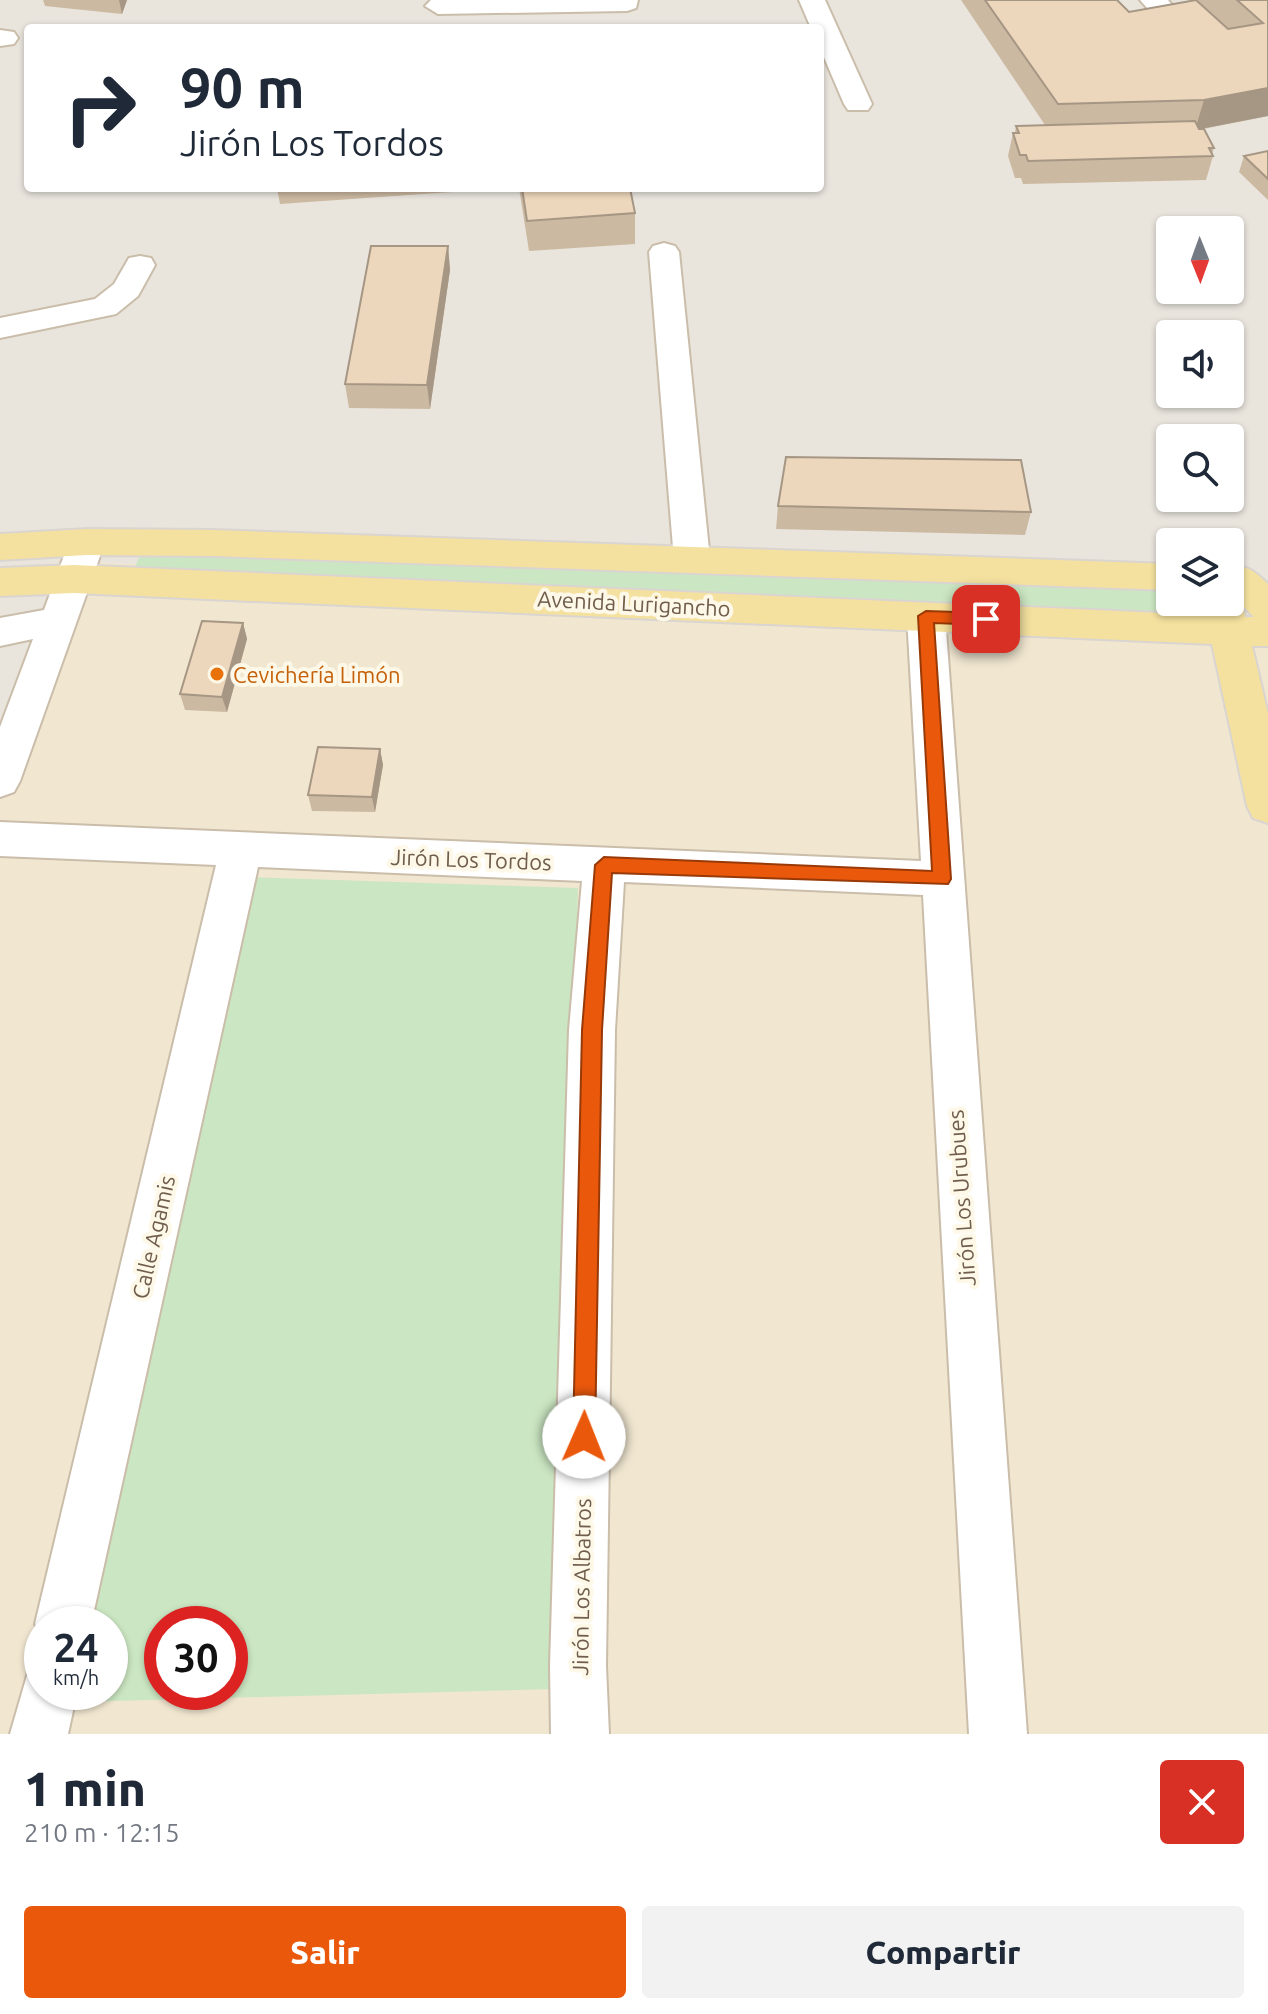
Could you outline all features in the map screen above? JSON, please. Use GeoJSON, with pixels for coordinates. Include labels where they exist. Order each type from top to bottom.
{"type":"FeatureCollection","features":[{"type":"Feature","properties":{"kind":"main road","name":"Avenida Lurigancho"},"geometry":{"type":"LineString","coordinates":[[3,576],[87,542],[1156,577]]}},
{"type":"Feature","properties":{"kind":"main road","name":"Avenida Lurigancho"},"geometry":{"type":"LineString","coordinates":[[3,576],[927,639],[1156,611]]}},
{"type":"Feature","properties":{"kind":"main road"},"geometry":{"type":"LineString","coordinates":[[1244,600],[1268,607]]}},
{"type":"Feature","properties":{"kind":"main road"},"geometry":{"type":"LineString","coordinates":[[1244,608],[1268,806]]}},
{"type":"Feature","properties":{"kind":"street"},"geometry":{"type":"LineString","coordinates":[[812,0],[823,24]]}},
{"type":"Feature","properties":{"kind":"street"},"geometry":{"type":"LineString","coordinates":[[438,11],[627,3]]}},
{"type":"Feature","properties":{"kind":"street"},"geometry":{"type":"LineString","coordinates":[[824,27],[858,104]]}},
{"type":"Feature","properties":{"kind":"street"},"geometry":{"type":"LineString","coordinates":[[664,252],[692,560]]}},
{"type":"Feature","properties":{"kind":"street"},"geometry":{"type":"LineString","coordinates":[[0,328],[105,307],[127,289],[140,265]]}},
{"type":"Feature","properties":{"kind":"street"},"geometry":{"type":"LineString","coordinates":[[0,781],[87,542]]}},
{"type":"Feature","properties":{"kind":"street"},"geometry":{"type":"LineString","coordinates":[[0,632],[59,621]]}},
{"type":"Feature","properties":{"kind":"street","name":"Jirón Los Urubues"},"geometry":{"type":"LineString","coordinates":[[927,639],[998,1734]]}},
{"type":"Feature","properties":{"kind":"street","name":"Jirón Los Tordos"},"geometry":{"type":"LineString","coordinates":[[0,839],[942,879]]}},
{"type":"Feature","properties":{"kind":"street","name":"Calle Agamis"},"geometry":{"type":"LineString","coordinates":[[67,1606],[241,849]]}},
{"type":"Feature","properties":{"kind":"street","name":"Jirón Los Albatros"},"geometry":{"type":"LineString","coordinates":[[580,1734],[578,1666],[592,1030],[604,865]]}},
{"type":"Feature","properties":{"kind":"street"},"geometry":{"type":"LineString","coordinates":[[39,1734],[44,1710]]}},
{"type":"Feature","properties":{"kind":"shaded area"},"geometry":{"type":"Polygon","coordinates":[[[0,0],[1268,0],[1268,1734],[0,1734],[0,0]]]}},
{"type":"Feature","properties":{"kind":"shaded area"},"geometry":{"type":"Polygon","coordinates":[[[0,0],[1268,0],[1268,608],[1244,607],[1244,528],[1156,528],[1156,604],[85,562],[0,768],[0,0]]]}},
{"type":"Feature","properties":{"kind":"green space"},"geometry":{"type":"Polygon","coordinates":[[[154,555],[1156,590],[1156,613],[134,569],[139,558],[154,555]]]}},
{"type":"Feature","properties":{"kind":"green space"},"geometry":{"type":"Polygon","coordinates":[[[250,877],[578,888],[552,1689],[248,1697],[248,1606],[144,1606],[144,1700],[128,1701],[128,1606],[96,1606],[250,877]]]}},
{"type":"Feature","properties":{"kind":"building"},"geometry":{"type":"Polygon","coordinates":[[[985,0],[1117,0],[1129,12],[1196,0],[1228,29],[1263,23],[1237,0],[1268,0],[1268,88],[1204,100],[1058,104],[985,0]]]}},
{"type":"Feature","properties":{"kind":"building"},"geometry":{"type":"Polygon","coordinates":[[[1195,121],[1199,129],[1204,129],[1214,148],[1209,148],[1213,156],[1028,161],[1026,155],[1020,155],[1013,133],[1019,133],[1016,126],[1195,121]]]}},
{"type":"Feature","properties":{"kind":"building"},"geometry":{"type":"Polygon","coordinates":[[[1268,151],[1268,179],[1244,156],[1268,151]]]}},
{"type":"Feature","properties":{"kind":"building"},"geometry":{"type":"Polygon","coordinates":[[[523,192],[631,192],[635,213],[527,221],[523,192]]]}},
{"type":"Feature","properties":{"kind":"building"},"geometry":{"type":"Polygon","coordinates":[[[371,246],[448,246],[427,385],[345,384],[371,246]]]}},
{"type":"Feature","properties":{"kind":"building"},"geometry":{"type":"Polygon","coordinates":[[[786,457],[1021,460],[1031,512],[778,506],[786,457]]]}},
{"type":"Feature","properties":{"kind":"building","name":"Cevichería Limón"},"geometry":{"type":"Polygon","coordinates":[[[202,621],[243,623],[222,697],[180,694],[202,621]]]}},
{"type":"Feature","properties":{"kind":"building"},"geometry":{"type":"Polygon","coordinates":[[[318,747],[380,749],[372,797],[308,795],[318,747]]]}},
{"type":"Feature","properties":{"kind":"place","name":"Cevichería Limón"},"geometry":{"type":"Point","coordinates":[217,674]}},
{"type":"Feature","properties":{"kind":"route"},"geometry":{"type":"LineString","coordinates":[[584,1437],[592,1030],[604,865],[942,879],[926,616],[986,619]]}}]}
